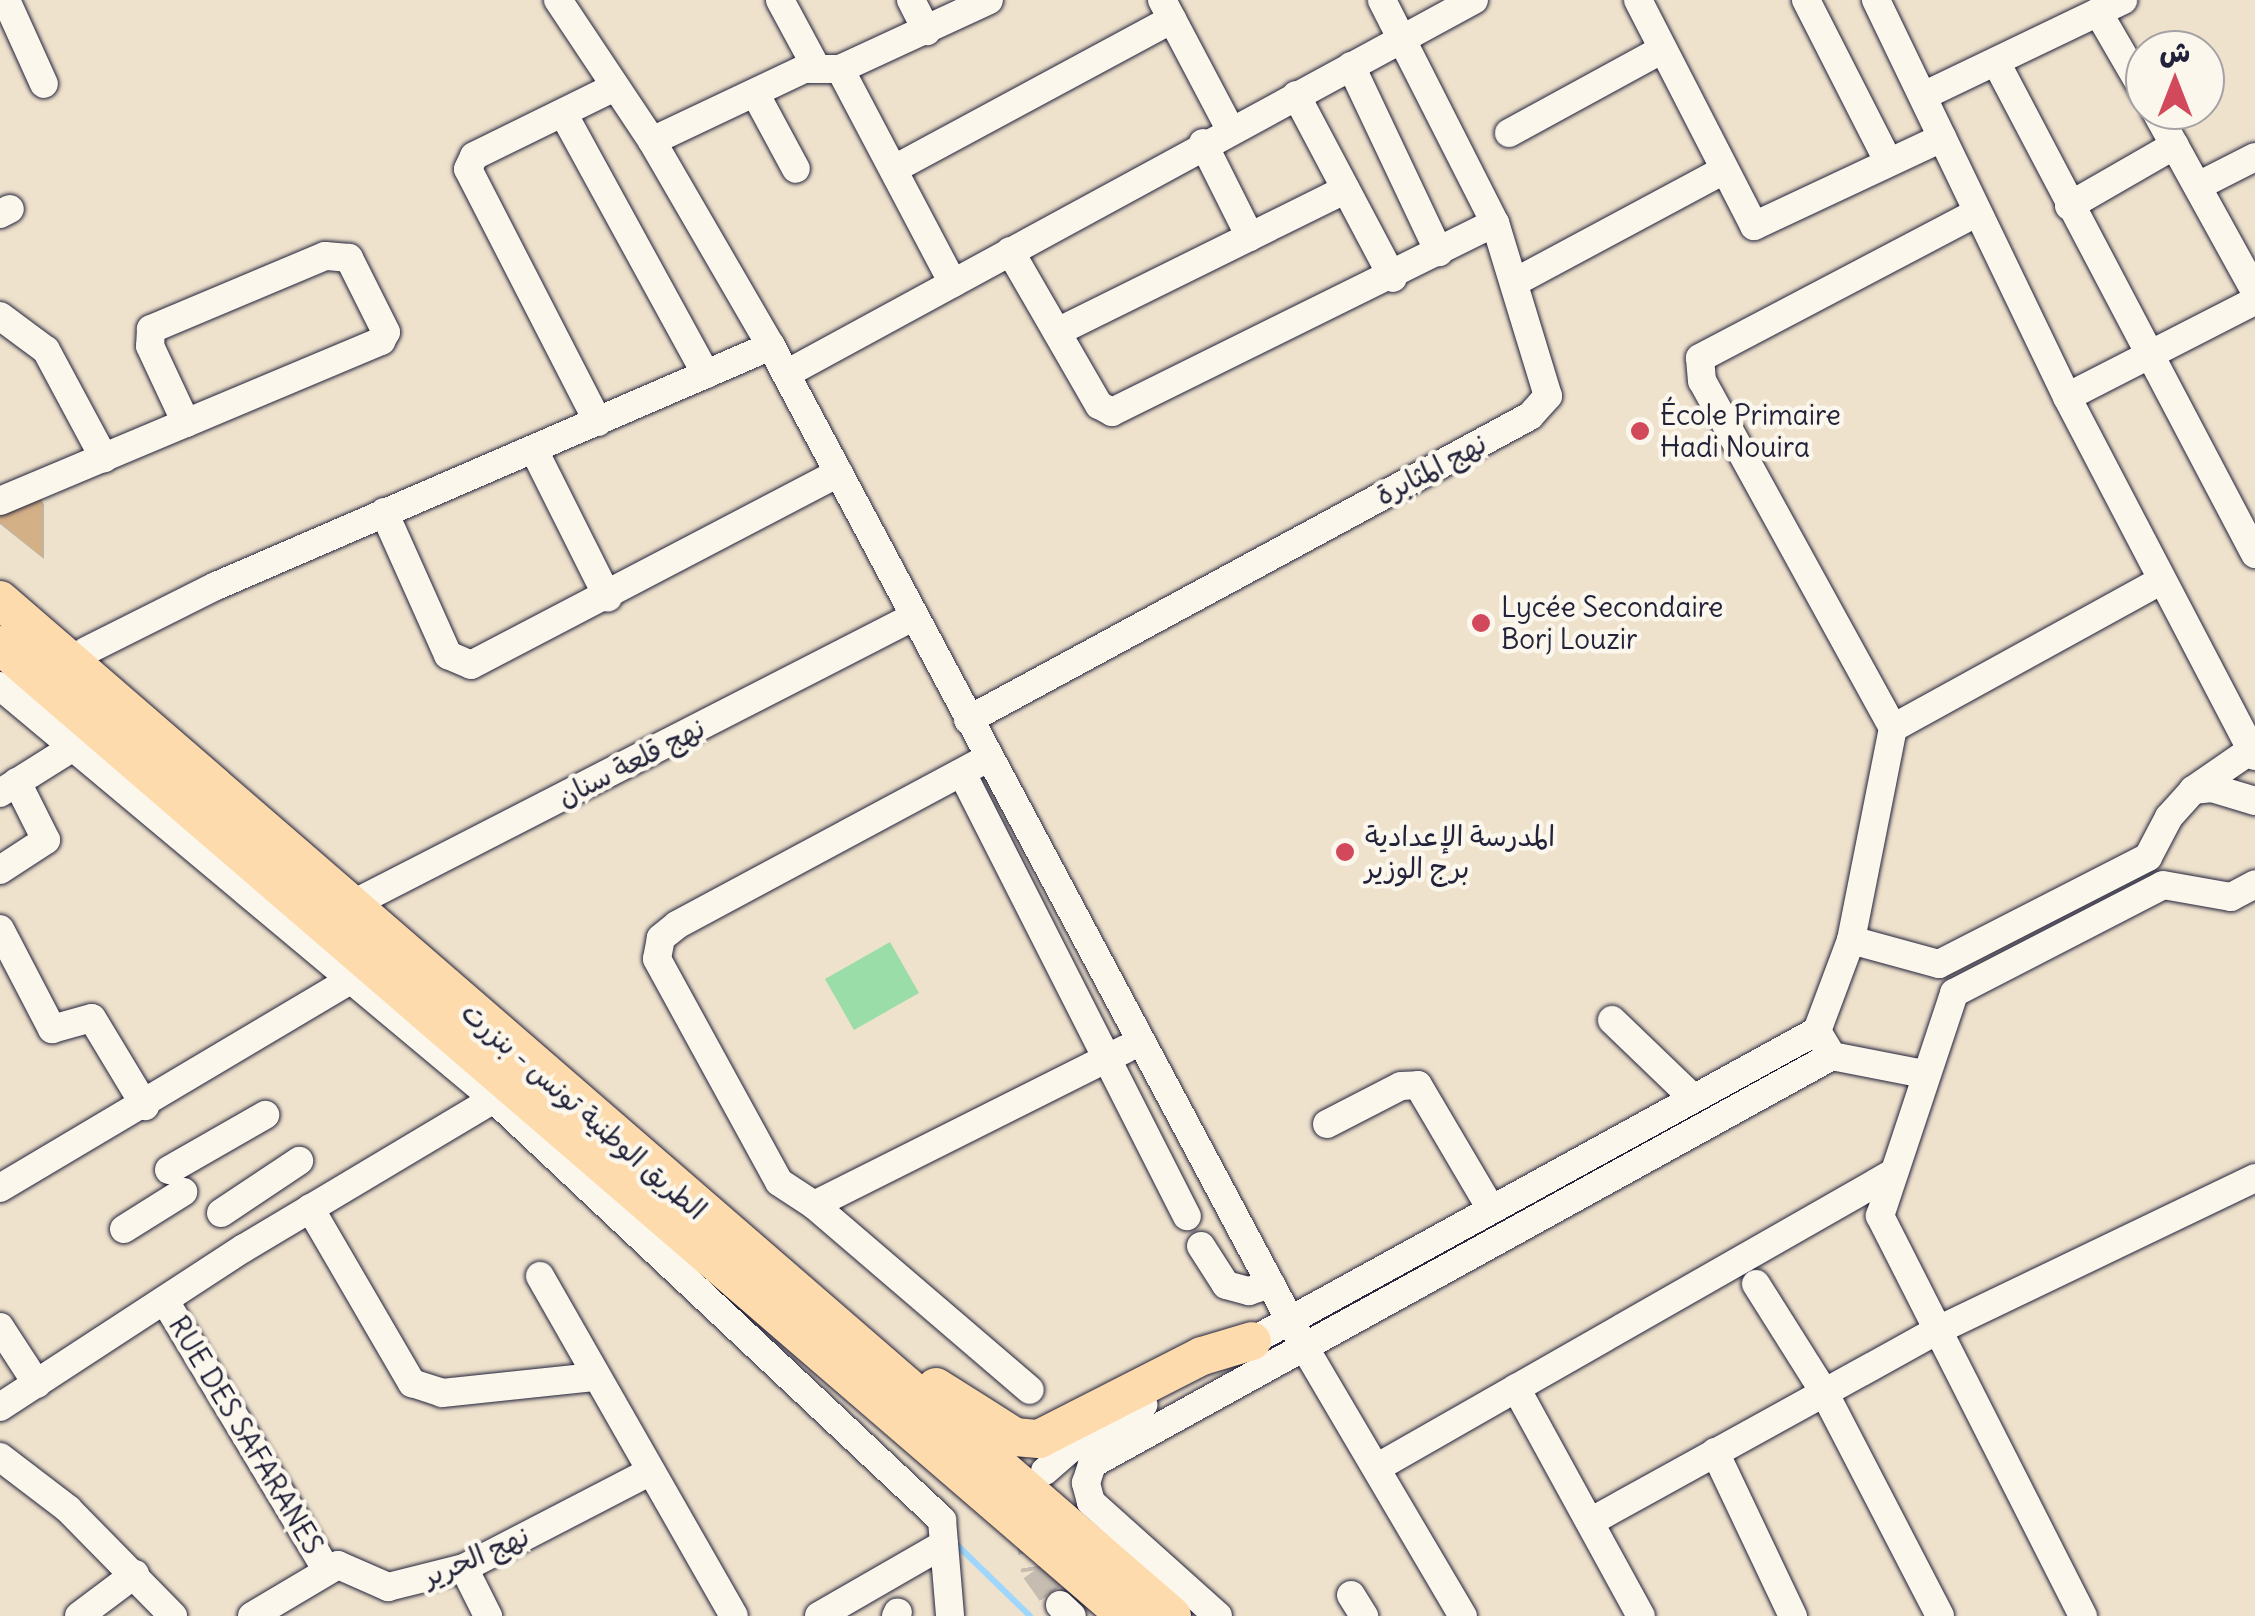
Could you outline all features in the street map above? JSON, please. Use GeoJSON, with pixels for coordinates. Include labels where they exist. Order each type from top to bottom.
{"type":"FeatureCollection","features":[{"type":"Feature","properties":{"kind":"highway"},"geometry":{"type":"LineString","coordinates":[[0,573],[86,650],[285,848]]}},
{"type":"Feature","properties":{"kind":"highway","name":"الطريق الوطنية تونس - بنزرت"},"geometry":{"type":"LineString","coordinates":[[0,600],[710,1222],[1172,1616]]}},
{"type":"Feature","properties":{"kind":"highway","name":"الطريق الوطنية تونس - بنزرت"},"geometry":{"type":"LineString","coordinates":[[0,645],[1126,1616]]}},
{"type":"Feature","properties":{"kind":"highway"},"geometry":{"type":"LineString","coordinates":[[710,1222],[864,1337],[1015,1437],[1039,1438],[1202,1356],[1252,1341]]}},
{"type":"Feature","properties":{"kind":"highway"},"geometry":{"type":"LineString","coordinates":[[864,1337],[1191,1616]]}},
{"type":"Feature","properties":{"kind":"street"},"geometry":{"type":"LineString","coordinates":[[6,0],[44,84]]}},
{"type":"Feature","properties":{"kind":"street"},"geometry":{"type":"LineString","coordinates":[[558,0],[652,141],[771,346],[988,758],[1146,1039],[1296,1331],[1463,1616]]}},
{"type":"Feature","properties":{"kind":"street"},"geometry":{"type":"LineString","coordinates":[[780,0],[894,169],[953,283]]}},
{"type":"Feature","properties":{"kind":"street"},"geometry":{"type":"LineString","coordinates":[[911,0],[927,31]]}},
{"type":"Feature","properties":{"kind":"street"},"geometry":{"type":"LineString","coordinates":[[652,141],[755,92],[927,31],[988,0]]}},
{"type":"Feature","properties":{"kind":"street","name":"نهج المثابرة"},"geometry":{"type":"LineString","coordinates":[[968,720],[1530,416],[1548,396],[1549,383],[1517,280],[1494,223],[1382,0]]}},
{"type":"Feature","properties":{"kind":"street"},"geometry":{"type":"LineString","coordinates":[[786,374],[1203,143],[1474,0]]}},
{"type":"Feature","properties":{"kind":"street"},"geometry":{"type":"LineString","coordinates":[[1638,0],[1749,222],[1760,226],[1942,138]]}},
{"type":"Feature","properties":{"kind":"street"},"geometry":{"type":"LineString","coordinates":[[1806,0],[1888,162]]}},
{"type":"Feature","properties":{"kind":"street"},"geometry":{"type":"LineString","coordinates":[[1852,940],[1939,964],[2148,857],[2175,808],[2193,790],[2253,753],[2067,397],[1876,0]]}},
{"type":"Feature","properties":{"kind":"street"},"geometry":{"type":"LineString","coordinates":[[894,169],[1168,6],[1230,129]]}},
{"type":"Feature","properties":{"kind":"street"},"geometry":{"type":"LineString","coordinates":[[1924,96],[2110,6],[2125,44]]}},
{"type":"Feature","properties":{"kind":"street"},"geometry":{"type":"LineString","coordinates":[[1509,133],[1663,49]]}},
{"type":"Feature","properties":{"kind":"street"},"geometry":{"type":"LineString","coordinates":[[1996,62],[2146,357],[2255,554]]}},
{"type":"Feature","properties":{"kind":"street"},"geometry":{"type":"LineString","coordinates":[[1351,66],[1440,252]]}},
{"type":"Feature","properties":{"kind":"street"},"geometry":{"type":"LineString","coordinates":[[598,422],[468,169],[474,156],[615,87]]}},
{"type":"Feature","properties":{"kind":"street"},"geometry":{"type":"LineString","coordinates":[[755,92],[796,169]]}},
{"type":"Feature","properties":{"kind":"street"},"geometry":{"type":"LineString","coordinates":[[1296,94],[1393,278]]}},
{"type":"Feature","properties":{"kind":"street"},"geometry":{"type":"LineString","coordinates":[[564,113],[706,374]]}},
{"type":"Feature","properties":{"kind":"street"},"geometry":{"type":"LineString","coordinates":[[2067,397],[2146,357],[2254,290],[2166,130]]}},
{"type":"Feature","properties":{"kind":"street"},"geometry":{"type":"LineString","coordinates":[[1203,143],[1250,237]]}},
{"type":"Feature","properties":{"kind":"street"},"geometry":{"type":"LineString","coordinates":[[2069,206],[2175,146]]}},
{"type":"Feature","properties":{"kind":"street"},"geometry":{"type":"LineString","coordinates":[[2198,186],[2255,157]]}},
{"type":"Feature","properties":{"kind":"street"},"geometry":{"type":"LineString","coordinates":[[1517,280],[1724,170]]}},
{"type":"Feature","properties":{"kind":"street"},"geometry":{"type":"LineString","coordinates":[[1057,332],[1346,189]]}},
{"type":"Feature","properties":{"kind":"street"},"geometry":{"type":"LineString","coordinates":[[1218,1616],[1099,1512],[1088,1493],[1092,1464],[1491,1208],[1817,1031],[1852,940],[1893,728],[1702,382],[1700,358],[1976,213]]}},
{"type":"Feature","properties":{"kind":"street"},"geometry":{"type":"LineString","coordinates":[[1010,251],[1099,405],[1126,410],[1393,278],[1494,223]]}},
{"type":"Feature","properties":{"kind":"street"},"geometry":{"type":"LineString","coordinates":[[0,501],[104,458],[384,339],[349,258],[325,256],[151,329],[150,346],[186,423]]}},
{"type":"Feature","properties":{"kind":"street"},"geometry":{"type":"LineString","coordinates":[[0,316],[46,350],[104,458]]}},
{"type":"Feature","properties":{"kind":"street"},"geometry":{"type":"LineString","coordinates":[[86,650],[384,512],[771,346]]}},
{"type":"Feature","properties":{"kind":"street"},"geometry":{"type":"LineString","coordinates":[[534,450],[608,598]]}},
{"type":"Feature","properties":{"kind":"street"},"geometry":{"type":"LineString","coordinates":[[384,512],[448,655],[458,664],[482,662],[839,473]]}},
{"type":"Feature","properties":{"kind":"street"},"geometry":{"type":"LineString","coordinates":[[1893,728],[2160,581]]}},
{"type":"Feature","properties":{"kind":"street","name":"نهج قلعة سنان"},"geometry":{"type":"LineString","coordinates":[[349,906],[913,617]]}},
{"type":"Feature","properties":{"kind":"street"},"geometry":{"type":"LineString","coordinates":[[0,686],[348,982],[494,1099],[945,1543],[950,1616]]}},
{"type":"Feature","properties":{"kind":"street"},"geometry":{"type":"LineString","coordinates":[[0,870],[46,840],[9,788],[75,746]]}},
{"type":"Feature","properties":{"kind":"street"},"geometry":{"type":"LineString","coordinates":[[988,758],[661,938],[662,976],[767,1168],[1030,1390]]}},
{"type":"Feature","properties":{"kind":"street"},"geometry":{"type":"LineString","coordinates":[[962,773],[1111,1056],[1188,1216]]}},
{"type":"Feature","properties":{"kind":"street"},"geometry":{"type":"LineString","coordinates":[[2193,790],[2212,788],[2255,801]]}},
{"type":"Feature","properties":{"kind":"street"},"geometry":{"type":"LineString","coordinates":[[2148,857],[2163,884]]}},
{"type":"Feature","properties":{"kind":"street"},"geometry":{"type":"LineString","coordinates":[[2083,1616],[1881,1223],[1924,1074],[1954,993],[2163,884],[2212,897],[2253,891]]}},
{"type":"Feature","properties":{"kind":"street"},"geometry":{"type":"LineString","coordinates":[[0,930],[52,1029],[92,1018],[146,1106]]}},
{"type":"Feature","properties":{"kind":"street"},"geometry":{"type":"LineString","coordinates":[[1939,964],[1954,993]]}},
{"type":"Feature","properties":{"kind":"street"},"geometry":{"type":"LineString","coordinates":[[0,1188],[146,1106],[348,982]]}},
{"type":"Feature","properties":{"kind":"street"},"geometry":{"type":"LineString","coordinates":[[1084,1006],[1118,990]]}},
{"type":"Feature","properties":{"kind":"street"},"geometry":{"type":"LineString","coordinates":[[1612,1020],[1693,1098]]}},
{"type":"Feature","properties":{"kind":"street"},"geometry":{"type":"LineString","coordinates":[[1817,1031],[1832,1056]]}},
{"type":"Feature","properties":{"kind":"street"},"geometry":{"type":"LineString","coordinates":[[814,1205],[1146,1039]]}},
{"type":"Feature","properties":{"kind":"street"},"geometry":{"type":"LineString","coordinates":[[1045,1472],[1076,1444],[1252,1341],[1296,1331],[1832,1056],[1924,1074]]}},
{"type":"Feature","properties":{"kind":"street"},"geometry":{"type":"LineString","coordinates":[[1327,1124],[1418,1085],[1491,1208]]}},
{"type":"Feature","properties":{"kind":"street"},"geometry":{"type":"LineString","coordinates":[[0,1407],[310,1208],[494,1099]]}},
{"type":"Feature","properties":{"kind":"street"},"geometry":{"type":"LineString","coordinates":[[124,1229],[176,1181],[265,1115]]}},
{"type":"Feature","properties":{"kind":"street"},"geometry":{"type":"LineString","coordinates":[[222,1213],[299,1161]]}},
{"type":"Feature","properties":{"kind":"street"},"geometry":{"type":"LineString","coordinates":[[1378,1466],[1893,1174]]}},
{"type":"Feature","properties":{"kind":"street"},"geometry":{"type":"LineString","coordinates":[[1590,1522],[1936,1331],[2255,1178]]}},
{"type":"Feature","properties":{"kind":"street"},"geometry":{"type":"LineString","coordinates":[[310,1208],[412,1383],[442,1393],[594,1377]]}},
{"type":"Feature","properties":{"kind":"street"},"geometry":{"type":"LineString","coordinates":[[1201,1246],[1226,1285],[1248,1291],[1271,1284]]}},
{"type":"Feature","properties":{"kind":"street"},"geometry":{"type":"LineString","coordinates":[[540,1276],[594,1377],[734,1616]]}},
{"type":"Feature","properties":{"kind":"street"},"geometry":{"type":"LineString","coordinates":[[1756,1284],[1824,1392],[1940,1616]]}},
{"type":"Feature","properties":{"kind":"street","name":"RUE DES SAFARANES"},"geometry":{"type":"LineString","coordinates":[[166,1301],[326,1569]]}},
{"type":"Feature","properties":{"kind":"street"},"geometry":{"type":"LineString","coordinates":[[0,1327],[37,1384]]}},
{"type":"Feature","properties":{"kind":"street"},"geometry":{"type":"LineString","coordinates":[[1516,1388],[1640,1616]]}},
{"type":"Feature","properties":{"kind":"street"},"geometry":{"type":"LineString","coordinates":[[1715,1452],[1793,1616]]}},
{"type":"Feature","properties":{"kind":"street"},"geometry":{"type":"LineString","coordinates":[[0,1457],[68,1508],[173,1616]]}},
{"type":"Feature","properties":{"kind":"street","name":"نهج الحرير"},"geometry":{"type":"LineString","coordinates":[[326,1569],[344,1565],[388,1587],[464,1568],[649,1472]]}},
{"type":"Feature","properties":{"kind":"street"},"geometry":{"type":"LineString","coordinates":[[819,1616],[945,1543]]}},
{"type":"Feature","properties":{"kind":"street"},"geometry":{"type":"LineString","coordinates":[[464,1568],[488,1616]]}},
{"type":"Feature","properties":{"kind":"street"},"geometry":{"type":"LineString","coordinates":[[252,1616],[326,1569]]}},
{"type":"Feature","properties":{"kind":"street"},"geometry":{"type":"LineString","coordinates":[[79,1616],[135,1574]]}},
{"type":"Feature","properties":{"kind":"green space"},"geometry":{"type":"Polygon","coordinates":[[[890,942],[919,993],[854,1030],[825,979],[890,942]]]}},
{"type":"Feature","properties":{"kind":"building"},"geometry":{"type":"Polygon","coordinates":[[[42,496],[42,557],[0,522],[0,510],[42,496]]]}},
{"type":"Feature","properties":{"kind":"waterway"},"geometry":{"type":"LineString","coordinates":[[956,1544],[1030,1616]]}},
{"type":"Feature","properties":{"kind":"tunnel"},"geometry":{"type":"LineString","coordinates":[[1028,1525],[1035,1570],[1060,1605]]}},
{"type":"Feature","properties":{"kind":"place","name":"École Primaire Hadi Nouira"},"geometry":{"type":"Point","coordinates":[1640,431]}},
{"type":"Feature","properties":{"kind":"place","name":"Lycée Secondaire Borj Louzir"},"geometry":{"type":"Point","coordinates":[1481,623]}},
{"type":"Feature","properties":{"kind":"place","name":"المدرسة الإعدادية برج الوزير"},"geometry":{"type":"Point","coordinates":[1345,852]}}]}
